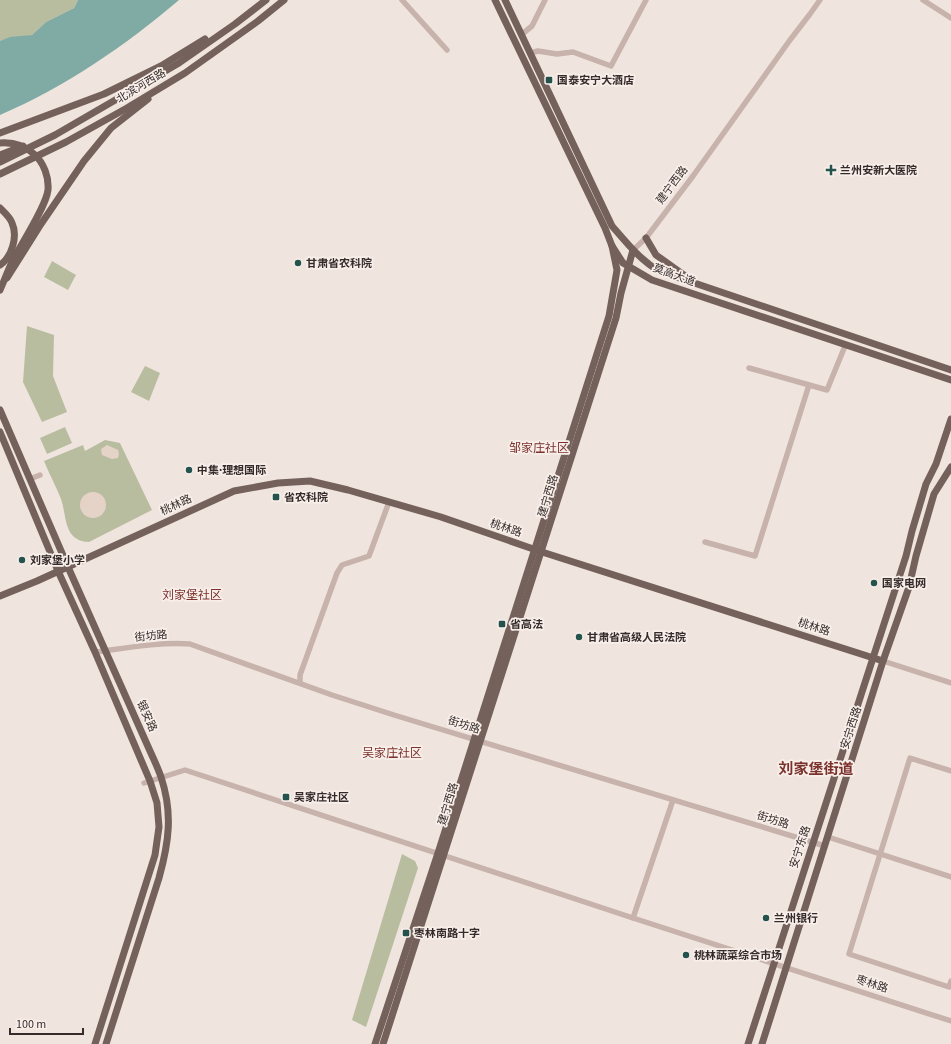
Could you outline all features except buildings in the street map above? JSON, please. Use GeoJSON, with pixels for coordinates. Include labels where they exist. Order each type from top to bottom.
{"type":"FeatureCollection","features":[{"type":"Feature","properties":{"kind":"main road","name":"北滨河西路"},"geometry":{"type":"LineString","coordinates":[[0,162],[55,135],[179,62],[235,24],[266,0]]}},
{"type":"Feature","properties":{"kind":"main road","name":"北滨河西路"},"geometry":{"type":"LineString","coordinates":[[0,174],[66,142],[185,73],[258,21],[284,0]]}},
{"type":"Feature","properties":{"kind":"main road","name":"莫高大道"},"geometry":{"type":"LineString","coordinates":[[495,0],[606,228],[612,246],[626,264],[652,280],[845,346],[951,380]]}},
{"type":"Feature","properties":{"kind":"main road","name":"莫高大道"},"geometry":{"type":"LineString","coordinates":[[505,0],[612,226],[633,250],[650,266],[659,271],[696,284],[951,370]]}},
{"type":"Feature","properties":{"kind":"main road"},"geometry":{"type":"LineString","coordinates":[[0,133],[104,94],[161,66],[214,34],[235,24]]}},
{"type":"Feature","properties":{"kind":"main road"},"geometry":{"type":"LineString","coordinates":[[0,290],[41,224],[84,161],[112,128],[170,82]]}},
{"type":"Feature","properties":{"kind":"main road"},"geometry":{"type":"LineString","coordinates":[[0,154],[55,135]]}},
{"type":"Feature","properties":{"kind":"main road"},"geometry":{"type":"LineString","coordinates":[[0,143],[11,142],[27,148],[39,159],[47,174],[48,191],[42,207],[14,258],[0,290]]}},
{"type":"Feature","properties":{"kind":"main road"},"geometry":{"type":"LineString","coordinates":[[0,208],[13,224],[15,235],[12,250],[3,263],[0,264]]}},
{"type":"Feature","properties":{"kind":"main road"},"geometry":{"type":"LineString","coordinates":[[646,238],[656,255],[696,284]]}},
{"type":"Feature","properties":{"kind":"main road","name":"建宁西路"},"geometry":{"type":"LineString","coordinates":[[538,551],[609,316],[617,270],[612,246]]}},
{"type":"Feature","properties":{"kind":"main road"},"geometry":{"type":"LineString","coordinates":[[617,270],[626,264],[633,250]]}},
{"type":"Feature","properties":{"kind":"main road","name":"建宁西路"},"geometry":{"type":"LineString","coordinates":[[383,1044],[477,739],[616,318],[626,264]]}},
{"type":"Feature","properties":{"kind":"main road","name":"银安路"},"geometry":{"type":"LineString","coordinates":[[0,410],[150,751],[160,777],[169,814],[169,832],[166,853],[157,886],[106,1044]]}},
{"type":"Feature","properties":{"kind":"main road"},"geometry":{"type":"LineString","coordinates":[[872,657],[906,556],[926,484],[936,464],[951,419]]}},
{"type":"Feature","properties":{"kind":"main road","name":"银安路"},"geometry":{"type":"LineString","coordinates":[[0,432],[58,571],[95,652],[147,782],[157,803],[158,809],[159,828],[155,855],[95,1044]]}},
{"type":"Feature","properties":{"kind":"main road","name":"安宁西路"},"geometry":{"type":"LineString","coordinates":[[762,1044],[883,661],[909,588],[916,556],[934,494],[951,467]]}},
{"type":"Feature","properties":{"kind":"main road","name":"桃林路"},"geometry":{"type":"LineString","coordinates":[[0,596],[37,581],[234,491],[278,483],[310,482],[348,490],[441,517],[538,551],[883,661]]}},
{"type":"Feature","properties":{"kind":"main road","name":"安宁东路"},"geometry":{"type":"LineString","coordinates":[[748,1044],[872,657]]}},
{"type":"Feature","properties":{"kind":"main road","name":"建宁西路"},"geometry":{"type":"LineString","coordinates":[[375,1044],[441,854]]}},
{"type":"Feature","properties":{"kind":"street"},"geometry":{"type":"LineString","coordinates":[[402,0],[447,50]]}},
{"type":"Feature","properties":{"kind":"street"},"geometry":{"type":"LineString","coordinates":[[521,35],[532,26],[545,0]]}},
{"type":"Feature","properties":{"kind":"street"},"geometry":{"type":"LineString","coordinates":[[530,54],[538,51],[557,54],[573,52],[611,66],[613,65],[646,0]]}},
{"type":"Feature","properties":{"kind":"street","name":"建宁西路"},"geometry":{"type":"LineString","coordinates":[[633,250],[646,238],[820,0]]}},
{"type":"Feature","properties":{"kind":"street"},"geometry":{"type":"LineString","coordinates":[[924,0],[951,18]]}},
{"type":"Feature","properties":{"kind":"street"},"geometry":{"type":"LineString","coordinates":[[749,368],[827,390],[845,346]]}},
{"type":"Feature","properties":{"kind":"street"},"geometry":{"type":"LineString","coordinates":[[705,542],[755,556],[809,385]]}},
{"type":"Feature","properties":{"kind":"street"},"geometry":{"type":"LineString","coordinates":[[30,479],[40,475]]}},
{"type":"Feature","properties":{"kind":"street"},"geometry":{"type":"LineString","coordinates":[[300,682],[300,675],[337,573],[342,565],[369,556],[389,502]]}},
{"type":"Feature","properties":{"kind":"street","name":"街坊路"},"geometry":{"type":"LineString","coordinates":[[95,652],[160,644],[190,644],[374,708],[825,846]]}},
{"type":"Feature","properties":{"kind":"street","name":"桃林路"},"geometry":{"type":"LineString","coordinates":[[883,661],[951,683]]}},
{"type":"Feature","properties":{"kind":"street"},"geometry":{"type":"LineString","coordinates":[[951,771],[910,758],[849,954],[949,987],[951,981]]}},
{"type":"Feature","properties":{"kind":"street","name":"枣林路"},"geometry":{"type":"LineString","coordinates":[[147,782],[185,770],[951,1021]]}},
{"type":"Feature","properties":{"kind":"street"},"geometry":{"type":"LineString","coordinates":[[633,918],[673,800]]}},
{"type":"Feature","properties":{"kind":"street"},"geometry":{"type":"LineString","coordinates":[[828,837],[951,877]]}},
{"type":"Feature","properties":{"kind":"street"},"geometry":{"type":"LineString","coordinates":[[945,1019],[951,1014]]}},
{"type":"Feature","properties":{"kind":"green space"},"geometry":{"type":"Polygon","coordinates":[[[0,0],[78,0],[74,8],[46,22],[32,35],[0,41],[0,0]]]}},
{"type":"Feature","properties":{"kind":"green space"},"geometry":{"type":"Polygon","coordinates":[[[52,261],[76,275],[68,290],[44,277],[52,261]]]}},
{"type":"Feature","properties":{"kind":"green space"},"geometry":{"type":"Polygon","coordinates":[[[27,326],[54,335],[53,376],[67,412],[42,422],[23,382],[27,326]]]}},
{"type":"Feature","properties":{"kind":"green space"},"geometry":{"type":"Polygon","coordinates":[[[145,366],[160,373],[149,401],[131,392],[145,366]]]}},
{"type":"Feature","properties":{"kind":"green space"},"geometry":{"type":"Polygon","coordinates":[[[65,427],[72,443],[47,454],[40,438],[65,427]]]}},
{"type":"Feature","properties":{"kind":"green space"},"geometry":{"type":"Polygon","coordinates":[[[105,440],[120,443],[152,510],[89,542],[81,541],[74,537],[70,532],[61,499],[44,461],[83,445],[85,451],[105,440]]]}},
{"type":"Feature","properties":{"kind":"green space"},"geometry":{"type":"Polygon","coordinates":[[[402,854],[415,861],[418,868],[366,1027],[352,1020],[402,854]]]}},
{"type":"Feature","properties":{"kind":"shaded area"},"geometry":{"type":"Polygon","coordinates":[[[107,445],[118,450],[118,458],[112,459],[102,455],[101,449],[107,445]]]}},
{"type":"Feature","properties":{"kind":"shaded area"},"geometry":{"type":"Polygon","coordinates":[[[93,492],[102,496],[106,505],[102,514],[93,518],[84,514],[80,505],[84,496],[93,492]]]}},
{"type":"Feature","properties":{"kind":"water"},"geometry":{"type":"Polygon","coordinates":[[[78,0],[179,0],[116,49],[94,64],[48,92],[0,115],[0,41],[10,37],[32,35],[46,22],[74,8],[78,0]]]}},
{"type":"Feature","properties":{"kind":"place","name":"国泰安宁大酒店"},"geometry":{"type":"Point","coordinates":[549,80]}},
{"type":"Feature","properties":{"kind":"place","name":"兰州安新大医院"},"geometry":{"type":"Point","coordinates":[831,170]}},
{"type":"Feature","properties":{"kind":"place","name":"甘肃省农科院"},"geometry":{"type":"Point","coordinates":[298,263]}},
{"type":"Feature","properties":{"kind":"place","name":"中集·理想国际"},"geometry":{"type":"Point","coordinates":[189,470]}},
{"type":"Feature","properties":{"kind":"place","name":"省农科院"},"geometry":{"type":"Point","coordinates":[276,497]}},
{"type":"Feature","properties":{"kind":"place","name":"刘家堡小学"},"geometry":{"type":"Point","coordinates":[22,560]}},
{"type":"Feature","properties":{"kind":"place","name":"国家电网"},"geometry":{"type":"Point","coordinates":[874,583]}},
{"type":"Feature","properties":{"kind":"place","name":"省高法"},"geometry":{"type":"Point","coordinates":[502,624]}},
{"type":"Feature","properties":{"kind":"place","name":"甘肃省高级人民法院"},"geometry":{"type":"Point","coordinates":[579,637]}},
{"type":"Feature","properties":{"kind":"place","name":"吴家庄社区"},"geometry":{"type":"Point","coordinates":[286,797]}},
{"type":"Feature","properties":{"kind":"place","name":"兰州银行"},"geometry":{"type":"Point","coordinates":[766,918]}},
{"type":"Feature","properties":{"kind":"place","name":"枣林南路十字"},"geometry":{"type":"Point","coordinates":[406,933]}},
{"type":"Feature","properties":{"kind":"place","name":"桃林蔬菜综合市场"},"geometry":{"type":"Point","coordinates":[686,955]}},
{"type":"Feature","properties":{"kind":"district","name":"邹家庄社区"},"geometry":{"type":"Point","coordinates":[539,448]}},
{"type":"Feature","properties":{"kind":"district","name":"刘家堡社区"},"geometry":{"type":"Point","coordinates":[192,595]}},
{"type":"Feature","properties":{"kind":"district","name":"吴家庄社区"},"geometry":{"type":"Point","coordinates":[392,753]}},
{"type":"Feature","properties":{"kind":"district","name":"刘家堡街道"},"geometry":{"type":"Point","coordinates":[816,769]}}]}
